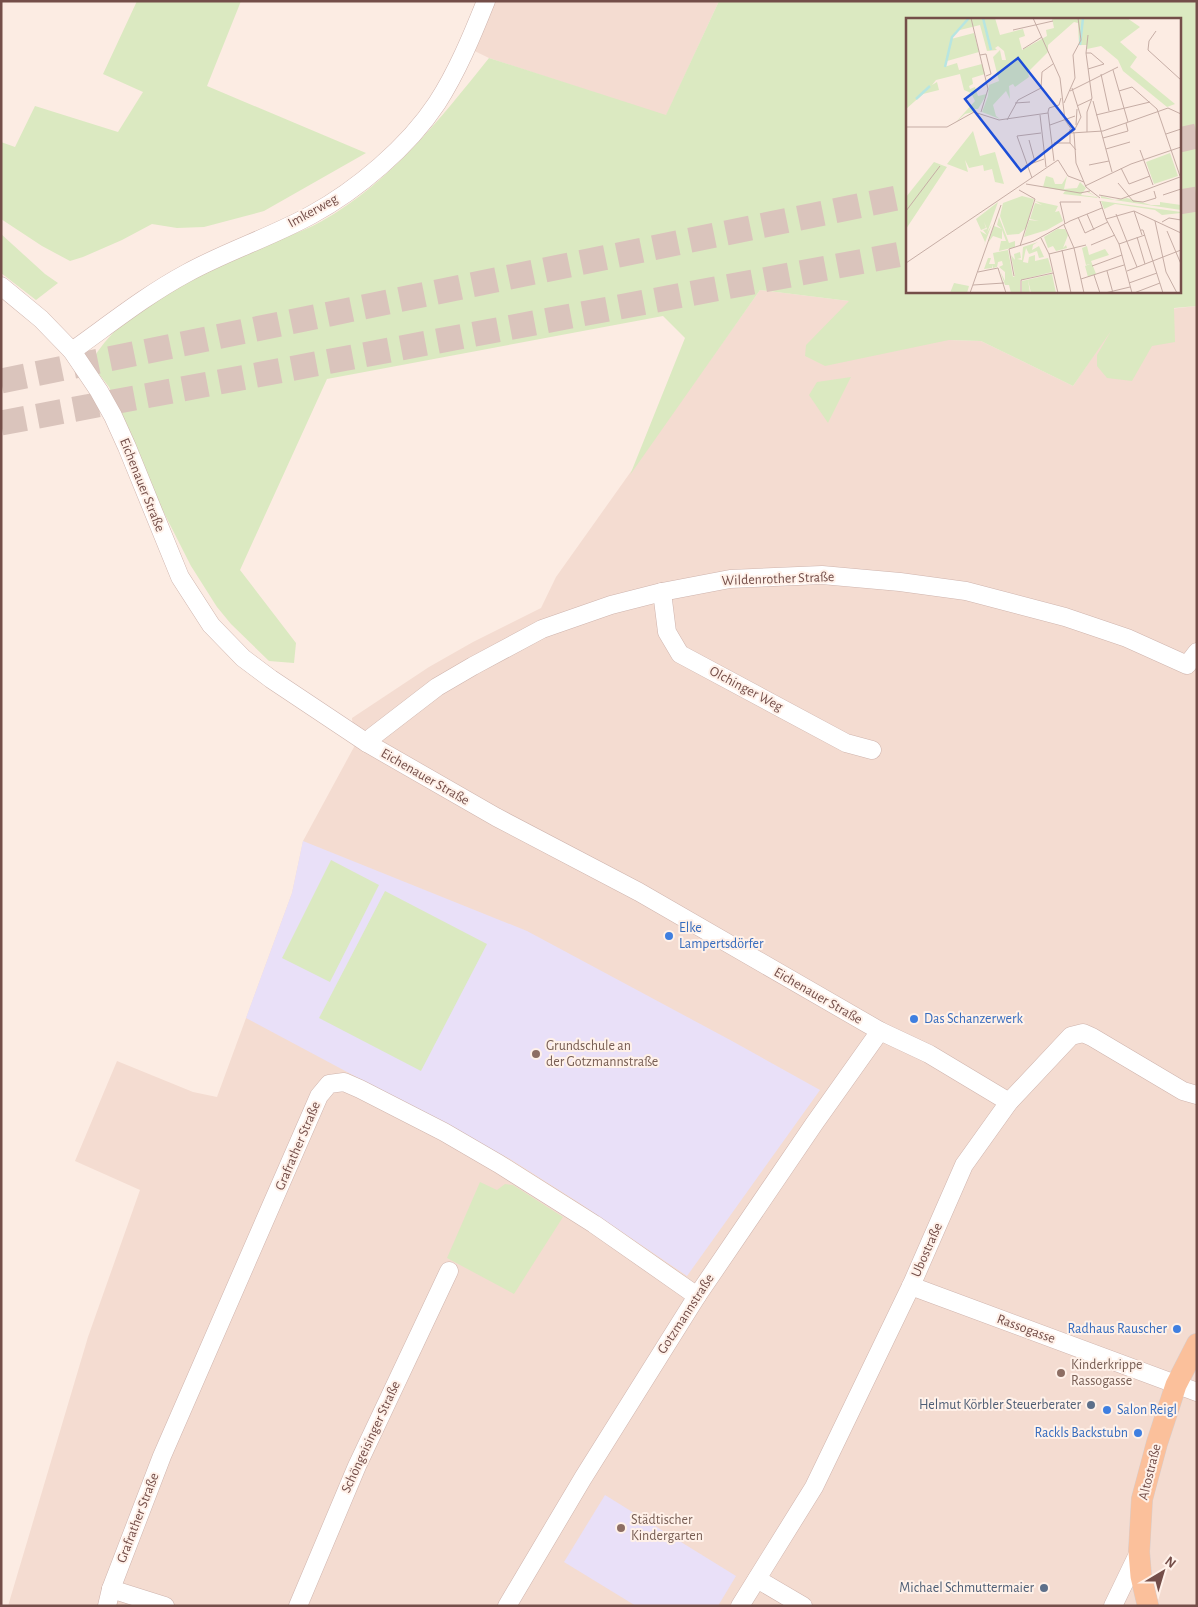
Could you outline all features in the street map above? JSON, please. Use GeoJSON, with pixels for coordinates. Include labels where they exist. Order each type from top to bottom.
{"type":"FeatureCollection","features":[{"type":"Feature","properties":{"kind":"main road","name":"Altostraße"},"geometry":{"type":"LineString","coordinates":[[1148,1606],[1141,1576],[1139,1552],[1142,1499],[1157,1442],[1176,1385],[1197,1344]]}},
{"type":"Feature","properties":{"kind":"street","name":"Imkerweg"},"geometry":{"type":"LineString","coordinates":[[72,352],[158,290],[189,272],[311,215],[350,190],[382,164],[410,137],[436,104],[455,71],[486,1]]}},
{"type":"Feature","properties":{"kind":"street","name":"Eichenauer Straße"},"geometry":{"type":"LineString","coordinates":[[1,286],[41,319],[72,352],[99,390],[113,416],[180,577],[211,625],[243,658],[367,743],[496,817],[639,892],[880,1031],[929,1054],[1009,1102]]}},
{"type":"Feature","properties":{"kind":"street","name":"Wildenrother Straße"},"geometry":{"type":"LineString","coordinates":[[367,743],[372,737],[437,687],[542,629],[612,605],[662,592],[730,579],[822,575],[900,582],[966,591],[1065,617],[1192,658]]}},
{"type":"Feature","properties":{"kind":"street","name":"Olchinger Weg"},"geometry":{"type":"LineString","coordinates":[[662,592],[667,632],[680,654],[846,743],[872,750]]}},
{"type":"Feature","properties":{"kind":"street","name":"Gotzmannstraße"},"geometry":{"type":"LineString","coordinates":[[507,1606],[583,1478],[697,1296],[808,1132],[880,1031]]}},
{"type":"Feature","properties":{"kind":"street","name":"Ubostraße"},"geometry":{"type":"LineString","coordinates":[[740,1606],[814,1487],[911,1286],[964,1165],[1023,1085],[1071,1036],[1082,1034],[1092,1037],[1183,1091],[1197,1095]]}},
{"type":"Feature","properties":{"kind":"street","name":"Grafrather Straße"},"geometry":{"type":"LineString","coordinates":[[109,1597],[162,1456],[319,1096],[329,1084],[344,1082],[444,1132],[594,1224],[697,1296]]}},
{"type":"Feature","properties":{"kind":"street","name":"Schöngeisinger Straße"},"geometry":{"type":"LineString","coordinates":[[298,1606],[357,1466],[449,1271]]}},
{"type":"Feature","properties":{"kind":"street","name":"Rassogasse"},"geometry":{"type":"LineString","coordinates":[[911,1286],[1197,1392]]}},
{"type":"Feature","properties":{"kind":"street"},"geometry":{"type":"LineString","coordinates":[[1113,1606],[1139,1552]]}},
{"type":"Feature","properties":{"kind":"street"},"geometry":{"type":"LineString","coordinates":[[757,1579],[803,1606]]}},
{"type":"Feature","properties":{"kind":"street"},"geometry":{"type":"LineString","coordinates":[[109,1597],[165,1606]]}},
{"type":"Feature","properties":{"kind":"shaded area"},"geometry":{"type":"Polygon","coordinates":[[[481,1],[719,1],[666,116],[489,58],[462,45],[481,1]]]}},
{"type":"Feature","properties":{"kind":"shaded area"},"geometry":{"type":"Polygon","coordinates":[[[760,290],[849,301],[949,340],[981,341],[1073,386],[1116,322],[1152,311],[1197,306],[1197,1606],[8,1606],[88,1337],[140,1190],[75,1161],[117,1061],[193,1092],[217,1097],[292,893],[303,841],[354,747],[352,718],[429,667],[473,642],[541,608],[556,577],[760,290]]]}},
{"type":"Feature","properties":{"kind":"shaded area","name":"Grundschule an der Gotzmannstraße"},"geometry":{"type":"Polygon","coordinates":[[[303,841],[527,931],[820,1090],[687,1276],[581,1204],[510,1159],[246,1018],[292,893],[303,841]]]}},
{"type":"Feature","properties":{"kind":"shaded area","name":"Städtischer Kindergarten"},"geometry":{"type":"Polygon","coordinates":[[[605,1495],[736,1576],[718,1606],[636,1606],[564,1562],[605,1495]]]}},
{"type":"Feature","properties":{"kind":"green space"},"geometry":{"type":"Polygon","coordinates":[[[137,1],[241,1],[207,86],[366,153],[264,211],[204,227],[177,228],[152,224],[122,240],[70,261],[42,246],[1,219],[1,142],[15,147],[35,106],[118,132],[143,92],[103,74],[137,1]]]}},
{"type":"Feature","properties":{"kind":"green space"},"geometry":{"type":"Polygon","coordinates":[[[719,1],[1197,1],[1197,306],[1174,308],[1175,342],[1152,346],[1132,381],[1107,378],[1097,366],[1097,355],[1111,331],[1073,386],[981,341],[949,340],[825,366],[805,356],[806,345],[849,301],[760,290],[630,475],[685,338],[663,316],[327,379],[240,570],[296,643],[294,663],[269,661],[231,624],[217,607],[191,566],[160,505],[109,387],[95,369],[92,361],[108,339],[128,319],[151,302],[177,286],[204,273],[313,226],[370,188],[413,148],[489,58],[666,115],[719,1]]]}},
{"type":"Feature","properties":{"kind":"green space"},"geometry":{"type":"Polygon","coordinates":[[[1,234],[45,274],[58,283],[36,300],[1,273],[1,234]]]}},
{"type":"Feature","properties":{"kind":"green space"},"geometry":{"type":"Polygon","coordinates":[[[851,377],[828,423],[809,395],[817,382],[851,377]]]}},
{"type":"Feature","properties":{"kind":"green space"},"geometry":{"type":"Polygon","coordinates":[[[331,860],[379,885],[330,982],[282,958],[331,860]]]}},
{"type":"Feature","properties":{"kind":"green space"},"geometry":{"type":"Polygon","coordinates":[[[385,891],[487,944],[421,1071],[319,1018],[385,891]]]}},
{"type":"Feature","properties":{"kind":"green space"},"geometry":{"type":"Polygon","coordinates":[[[480,1182],[497,1190],[505,1184],[513,1185],[563,1217],[514,1294],[447,1258],[480,1182]]]}},
{"type":"Feature","properties":{"kind":"tunnel"},"geometry":{"type":"LineString","coordinates":[[1180,140],[1197,136]]}},
{"type":"Feature","properties":{"kind":"tunnel"},"geometry":{"type":"LineString","coordinates":[[1,381],[906,196]]}},
{"type":"Feature","properties":{"kind":"tunnel"},"geometry":{"type":"LineString","coordinates":[[1180,202],[1197,199]]}},
{"type":"Feature","properties":{"kind":"tunnel"},"geometry":{"type":"LineString","coordinates":[[1,423],[906,253]]}},
{"type":"Feature","properties":{"kind":"place","name":"Elke Lampertsdörfer"},"geometry":{"type":"Point","coordinates":[669,936]}},
{"type":"Feature","properties":{"kind":"place","name":"Das Schanzerwerk"},"geometry":{"type":"Point","coordinates":[914,1019]}},
{"type":"Feature","properties":{"kind":"place","name":"Grundschule an der Gotzmannstraße"},"geometry":{"type":"Point","coordinates":[536,1054]}},
{"type":"Feature","properties":{"kind":"place","name":"Radhaus Rauscher"},"geometry":{"type":"Point","coordinates":[1177,1329]}},
{"type":"Feature","properties":{"kind":"place","name":"Kinderkrippe Rassogasse"},"geometry":{"type":"Point","coordinates":[1061,1373]}},
{"type":"Feature","properties":{"kind":"place","name":"Helmut Körbler Steuerberater"},"geometry":{"type":"Point","coordinates":[1091,1405]}},
{"type":"Feature","properties":{"kind":"place","name":"Salon Reigl"},"geometry":{"type":"Point","coordinates":[1107,1410]}},
{"type":"Feature","properties":{"kind":"place","name":"Rackls Backstubn"},"geometry":{"type":"Point","coordinates":[1138,1433]}},
{"type":"Feature","properties":{"kind":"place","name":"Städtischer Kindergarten"},"geometry":{"type":"Point","coordinates":[621,1528]}},
{"type":"Feature","properties":{"kind":"place","name":"Michael Schmuttermaier"},"geometry":{"type":"Point","coordinates":[1044,1588]}}]}
